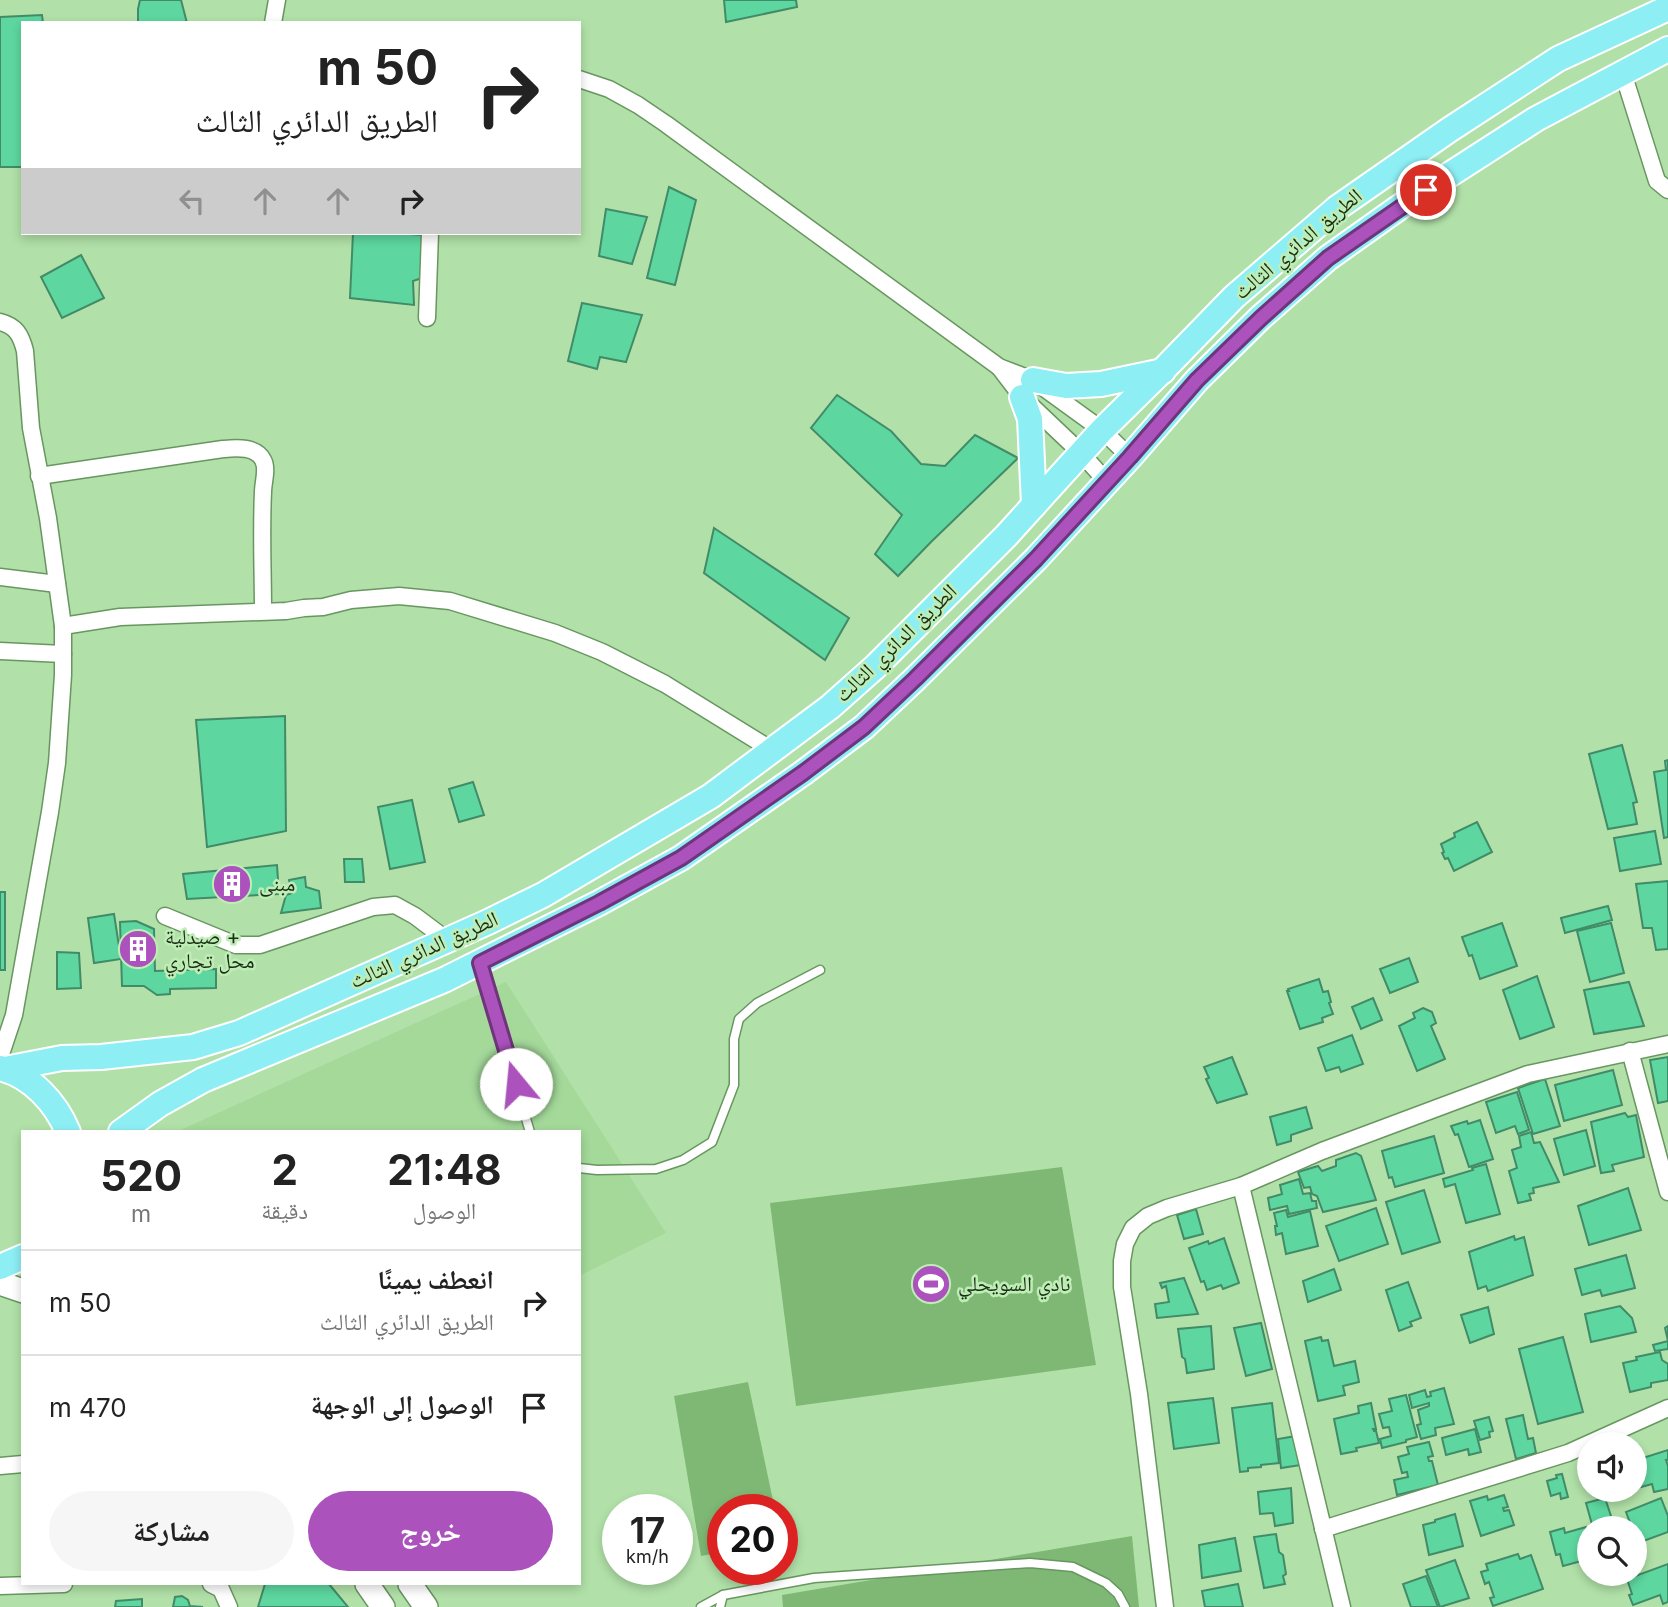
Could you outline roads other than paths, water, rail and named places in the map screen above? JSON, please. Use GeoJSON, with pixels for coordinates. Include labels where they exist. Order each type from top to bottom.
{"type":"FeatureCollection","features":[{"type":"Feature","properties":{"kind":"main road","name":"الطريق الدائري الثالث"},"geometry":{"type":"LineString","coordinates":[[2,1065],[193,1047],[239,1033],[488,922],[562,884],[711,796],[830,707],[875,667],[980,562],[1102,430],[1234,297],[1337,208],[1558,59],[1668,8]]}},
{"type":"Feature","properties":{"kind":"main road","name":"الطريق الدائري الثالث"},"geometry":{"type":"LineString","coordinates":[[124,1130],[160,1104],[203,1080],[444,980],[599,903],[681,858],[803,773],[864,727],[915,679],[1036,559],[1197,380],[1328,258],[1404,204],[1536,119],[1668,49]]}},
{"type":"Feature","properties":{"kind":"main road"},"geometry":{"type":"LineString","coordinates":[[1034,505],[1034,468],[1027,388],[1101,384],[1163,370]]}},
{"type":"Feature","properties":{"kind":"main road"},"geometry":{"type":"LineString","coordinates":[[2,1065],[39,1090],[52,1103],[67,1130]]}},
{"type":"Feature","properties":{"kind":"main road"},"geometry":{"type":"LineString","coordinates":[[0,1267],[21,1258]]}},
{"type":"Feature","properties":{"kind":"street"},"geometry":{"type":"LineString","coordinates":[[273,21],[277,0]]}},
{"type":"Feature","properties":{"kind":"street"},"geometry":{"type":"LineString","coordinates":[[1623,73],[1657,181],[1668,190]]}},
{"type":"Feature","properties":{"kind":"street"},"geometry":{"type":"LineString","coordinates":[[581,80],[609,89],[666,124],[1027,388],[1102,430],[1130,457]]}},
{"type":"Feature","properties":{"kind":"street"},"geometry":{"type":"LineString","coordinates":[[427,318],[430,235]]}},
{"type":"Feature","properties":{"kind":"street"},"geometry":{"type":"LineString","coordinates":[[0,322],[14,327],[25,351],[31,428],[48,518],[63,626],[57,763],[14,1015],[2,1065]]}},
{"type":"Feature","properties":{"kind":"street"},"geometry":{"type":"LineString","coordinates":[[1027,388],[1107,482]]}},
{"type":"Feature","properties":{"kind":"street"},"geometry":{"type":"LineString","coordinates":[[39,476],[223,449],[251,450],[262,458],[265,468],[263,611]]}},
{"type":"Feature","properties":{"kind":"street"},"geometry":{"type":"LineString","coordinates":[[0,577],[57,584]]}},
{"type":"Feature","properties":{"kind":"street"},"geometry":{"type":"LineString","coordinates":[[63,626],[120,617],[286,611],[324,607],[351,600],[399,596],[450,601],[555,633],[602,652],[665,684],[772,750]]}},
{"type":"Feature","properties":{"kind":"street"},"geometry":{"type":"LineString","coordinates":[[0,651],[63,654]]}},
{"type":"Feature","properties":{"kind":"street"},"geometry":{"type":"LineString","coordinates":[[165,916],[236,945],[260,944],[373,907],[395,905],[447,940]]}},
{"type":"Feature","properties":{"kind":"street"},"geometry":{"type":"LineString","coordinates":[[1165,1607],[1139,1394],[1122,1287],[1125,1244],[1133,1228],[1147,1216],[1241,1186],[1322,1151],[1528,1074],[1668,1044]]}},
{"type":"Feature","properties":{"kind":"street"},"geometry":{"type":"LineString","coordinates":[[1630,1051],[1668,1192]]}},
{"type":"Feature","properties":{"kind":"street"},"geometry":{"type":"LineString","coordinates":[[1241,1186],[1342,1607]]}},
{"type":"Feature","properties":{"kind":"street"},"geometry":{"type":"LineString","coordinates":[[0,1283],[21,1290]]}},
{"type":"Feature","properties":{"kind":"street"},"geometry":{"type":"LineString","coordinates":[[1323,1529],[1568,1452],[1668,1408]]}},
{"type":"Feature","properties":{"kind":"street"},"geometry":{"type":"LineString","coordinates":[[0,1466],[21,1464]]}},
{"type":"Feature","properties":{"kind":"street"},"geometry":{"type":"LineString","coordinates":[[0,1586],[27,1585]]}},
{"type":"Feature","properties":{"kind":"street"},"geometry":{"type":"LineString","coordinates":[[213,1585],[221,1589],[229,1607]]}},
{"type":"Feature","properties":{"kind":"street"},"geometry":{"type":"LineString","coordinates":[[368,1585],[383,1607]]}},
{"type":"Feature","properties":{"kind":"street"},"geometry":{"type":"LineString","coordinates":[[411,1585],[426,1607]]}},
{"type":"Feature","properties":{"kind":"lane"},"geometry":{"type":"LineString","coordinates":[[480,963],[529,1130]]}},
{"type":"Feature","properties":{"kind":"lane"},"geometry":{"type":"LineString","coordinates":[[581,1168],[656,1169],[683,1160],[712,1142],[734,1085],[734,1039],[739,1019],[757,1003],[820,970]]}},
{"type":"Feature","properties":{"kind":"lane"},"geometry":{"type":"LineString","coordinates":[[701,1607],[723,1595],[814,1578],[1030,1563],[1073,1567],[1105,1584],[1118,1594],[1125,1607]]}},
{"type":"Feature","properties":{"kind":"lane"},"geometry":{"type":"LineString","coordinates":[[720,1607],[723,1595]]}},
{"type":"Feature","properties":{"kind":"place","name":"مبنى"},"geometry":{"type":"Point","coordinates":[232,884]}},
{"type":"Feature","properties":{"kind":"place","name":"صيدلية + محل تجاري"},"geometry":{"type":"Point","coordinates":[138,949]}},
{"type":"Feature","properties":{"kind":"place","name":"نادي السويحلي"},"geometry":{"type":"Point","coordinates":[931,1284]}}]}
